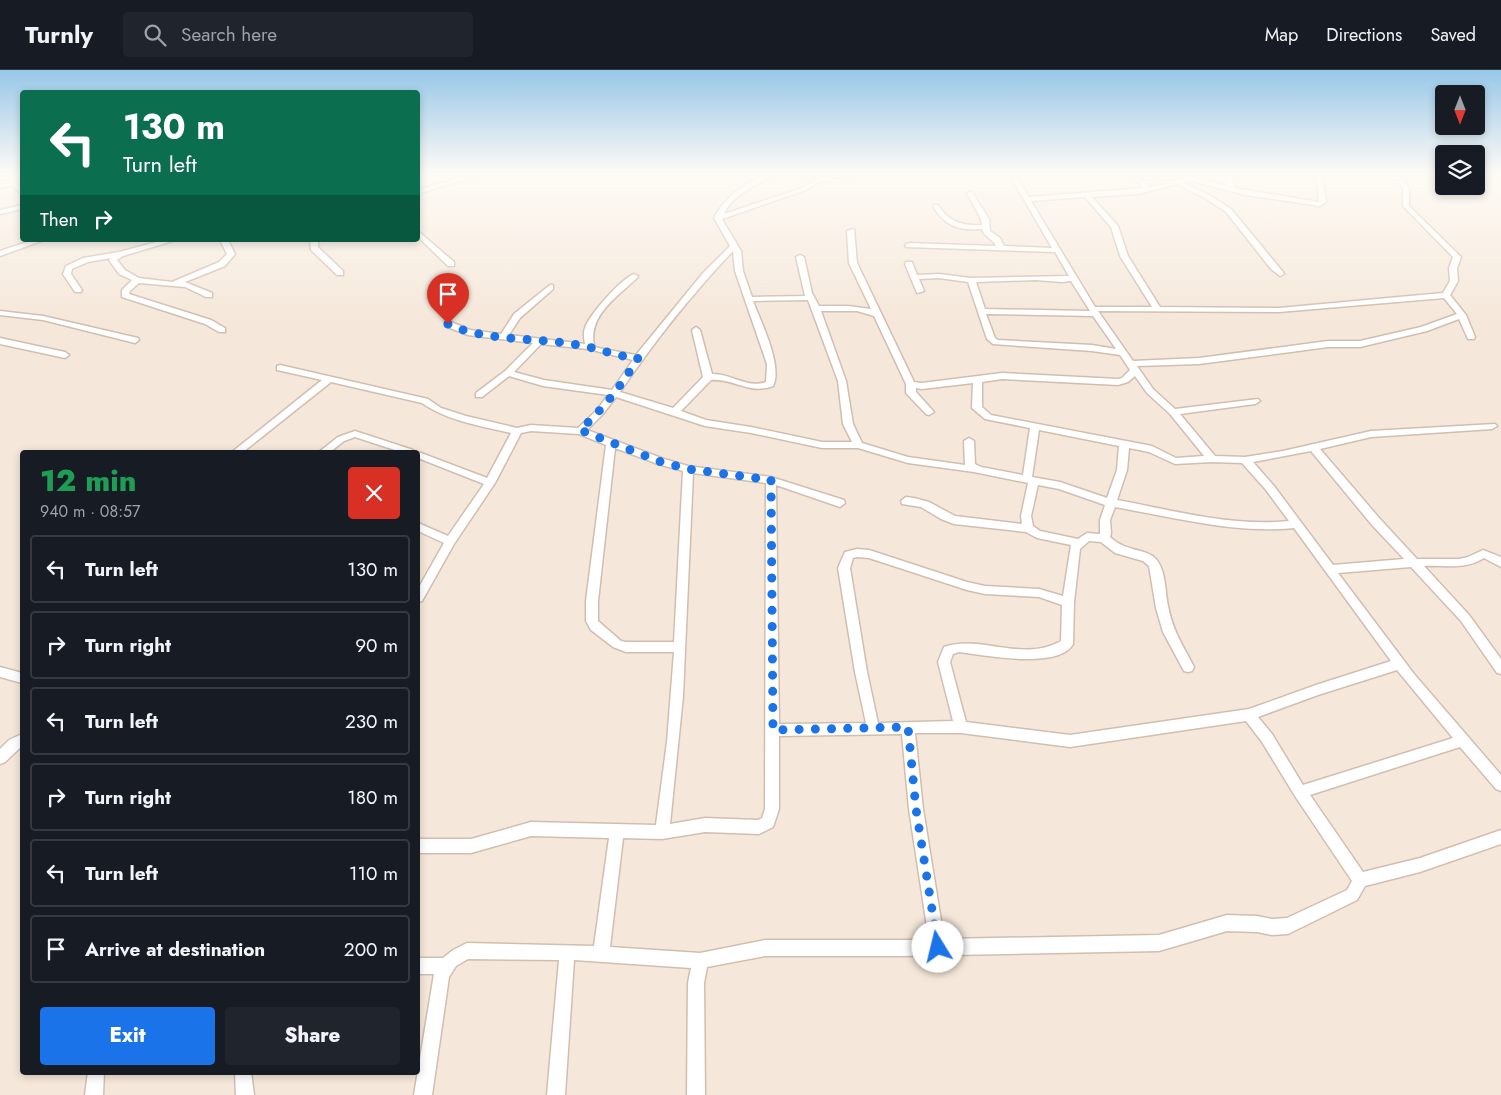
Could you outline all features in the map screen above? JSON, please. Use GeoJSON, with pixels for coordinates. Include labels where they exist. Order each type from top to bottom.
{"type":"FeatureCollection","features":[{"type":"Feature","properties":{"kind":"street"},"geometry":{"type":"LineString","coordinates":[[675,412],[708,376],[716,376],[752,386],[764,387],[770,384],[772,376],[771,364],[743,278],[739,272],[739,256],[720,222]]}},
{"type":"Feature","properties":{"kind":"street"},"geometry":{"type":"LineString","coordinates":[[949,222],[953,224],[984,227]]}},
{"type":"Feature","properties":{"kind":"street"},"geometry":{"type":"LineString","coordinates":[[985,222],[986,232],[997,240],[1000,246]]}},
{"type":"Feature","properties":{"kind":"street"},"geometry":{"type":"LineString","coordinates":[[1040,222],[1094,312],[1150,391],[1173,412],[1212,459]]}},
{"type":"Feature","properties":{"kind":"street"},"geometry":{"type":"LineString","coordinates":[[1110,222],[1114,226],[1124,256],[1158,310]]}},
{"type":"Feature","properties":{"kind":"street"},"geometry":{"type":"LineString","coordinates":[[1237,222],[1265,260],[1280,274]]}},
{"type":"Feature","properties":{"kind":"street"},"geometry":{"type":"LineString","coordinates":[[1422,222],[1457,257],[1453,268],[1454,281],[1446,295]]}},
{"type":"Feature","properties":{"kind":"street"},"geometry":{"type":"LineString","coordinates":[[851,231],[853,263],[911,384],[911,393],[929,412]]}},
{"type":"Feature","properties":{"kind":"street"},"geometry":{"type":"LineString","coordinates":[[420,235],[451,264]]}},
{"type":"Feature","properties":{"kind":"street"},"geometry":{"type":"LineString","coordinates":[[0,254],[34,242]]}},
{"type":"Feature","properties":{"kind":"street"},"geometry":{"type":"LineString","coordinates":[[78,290],[67,274],[69,268],[86,260],[120,254],[165,242]]}},
{"type":"Feature","properties":{"kind":"street"},"geometry":{"type":"LineString","coordinates":[[172,284],[222,264],[230,258],[231,254],[225,242]]}},
{"type":"Feature","properties":{"kind":"street"},"geometry":{"type":"LineString","coordinates":[[314,242],[314,248],[340,273]]}},
{"type":"Feature","properties":{"kind":"street"},"geometry":{"type":"LineString","coordinates":[[580,430],[600,412],[638,358],[706,275],[734,246]]}},
{"type":"Feature","properties":{"kind":"street"},"geometry":{"type":"LineString","coordinates":[[909,246],[1000,246],[1056,250]]}},
{"type":"Feature","properties":{"kind":"street"},"geometry":{"type":"LineString","coordinates":[[120,254],[113,262],[122,272],[137,280],[187,285],[209,295]]}},
{"type":"Feature","properties":{"kind":"street"},"geometry":{"type":"LineString","coordinates":[[800,258],[810,298],[816,309],[842,380],[848,424],[858,445]]}},
{"type":"Feature","properties":{"kind":"street"},"geometry":{"type":"LineString","coordinates":[[909,264],[916,277],[920,291]]}},
{"type":"Feature","properties":{"kind":"street"},"geometry":{"type":"LineString","coordinates":[[590,348],[589,327],[602,309],[634,276]]}},
{"type":"Feature","properties":{"kind":"street"},"geometry":{"type":"LineString","coordinates":[[916,277],[939,276],[971,280],[1036,278],[1062,280],[1072,278]]}},
{"type":"Feature","properties":{"kind":"street"},"geometry":{"type":"LineString","coordinates":[[137,280],[126,290],[125,295],[208,322],[222,330]]}},
{"type":"Feature","properties":{"kind":"street"},"geometry":{"type":"LineString","coordinates":[[971,280],[991,339],[996,342],[1092,348],[1123,353]]}},
{"type":"Feature","properties":{"kind":"street"},"geometry":{"type":"LineString","coordinates":[[504,336],[517,316],[550,287]]}},
{"type":"Feature","properties":{"kind":"street"},"geometry":{"type":"LineString","coordinates":[[983,311],[1279,310],[1446,295]]}},
{"type":"Feature","properties":{"kind":"street"},"geometry":{"type":"LineString","coordinates":[[1446,295],[1462,314],[1471,338]]}},
{"type":"Feature","properties":{"kind":"street"},"geometry":{"type":"LineString","coordinates":[[749,299],[810,298]]}},
{"type":"Feature","properties":{"kind":"street"},"geometry":{"type":"LineString","coordinates":[[816,309],[862,309],[871,310],[879,315]]}},
{"type":"Feature","properties":{"kind":"street"},"geometry":{"type":"LineString","coordinates":[[0,313],[43,318],[135,340]]}},
{"type":"Feature","properties":{"kind":"street"},"geometry":{"type":"LineString","coordinates":[[1133,367],[1199,361],[1328,344],[1360,344],[1424,329],[1462,314]]}},
{"type":"Feature","properties":{"kind":"street"},"geometry":{"type":"LineString","coordinates":[[448,324],[468,332],[590,348],[624,357],[638,358]]}},
{"type":"Feature","properties":{"kind":"street"},"geometry":{"type":"LineString","coordinates":[[696,330],[708,376]]}},
{"type":"Feature","properties":{"kind":"street"},"geometry":{"type":"LineString","coordinates":[[0,341],[65,355]]}},
{"type":"Feature","properties":{"kind":"street"},"geometry":{"type":"LineString","coordinates":[[479,395],[508,373],[539,341]]}},
{"type":"Feature","properties":{"kind":"street"},"geometry":{"type":"LineString","coordinates":[[911,384],[922,386],[1002,376],[1118,382],[1125,380],[1133,367]]}},
{"type":"Feature","properties":{"kind":"street"},"geometry":{"type":"LineString","coordinates":[[280,368],[425,401],[438,410],[464,419],[517,431],[531,428],[580,430],[611,444],[661,462],[688,469],[771,480],[840,503]]}},
{"type":"Feature","properties":{"kind":"street"},"geometry":{"type":"LineString","coordinates":[[508,373],[543,383],[614,393],[705,423],[751,430],[822,445],[858,445],[908,460],[972,469],[1085,492],[1112,503],[1245,525],[1296,524]]}},
{"type":"Feature","properties":{"kind":"street"},"geometry":{"type":"LineString","coordinates":[[240,450],[329,379]]}},
{"type":"Feature","properties":{"kind":"street"},"geometry":{"type":"LineString","coordinates":[[978,380],[976,408],[988,417],[1035,428],[1152,449],[1174,461],[1244,460],[1313,448],[1371,434],[1492,426]]}},
{"type":"Feature","properties":{"kind":"street"},"geometry":{"type":"LineString","coordinates":[[1173,412],[1255,401]]}},
{"type":"Feature","properties":{"kind":"street"},"geometry":{"type":"LineString","coordinates":[[1028,528],[1026,516],[1035,428]]}},
{"type":"Feature","properties":{"kind":"street"},"geometry":{"type":"LineString","coordinates":[[420,594],[450,540],[490,484],[517,431]]}},
{"type":"Feature","properties":{"kind":"street"},"geometry":{"type":"LineString","coordinates":[[327,450],[341,439],[355,434],[404,450]]}},
{"type":"Feature","properties":{"kind":"street"},"geometry":{"type":"LineString","coordinates":[[969,441],[970,466],[972,469]]}},
{"type":"Feature","properties":{"kind":"street"},"geometry":{"type":"LineString","coordinates":[[611,444],[592,591],[592,621],[601,633],[617,644],[626,647],[679,647]]}},
{"type":"Feature","properties":{"kind":"street"},"geometry":{"type":"LineString","coordinates":[[1104,538],[1105,520],[1122,470],[1124,445]]}},
{"type":"Feature","properties":{"kind":"street"},"geometry":{"type":"LineString","coordinates":[[1313,448],[1470,624],[1501,669]]}},
{"type":"Feature","properties":{"kind":"street"},"geometry":{"type":"LineString","coordinates":[[420,456],[490,484]]}},
{"type":"Feature","properties":{"kind":"street"},"geometry":{"type":"LineString","coordinates":[[1244,460],[1270,488],[1399,664],[1501,784]]}},
{"type":"Feature","properties":{"kind":"street"},"geometry":{"type":"LineString","coordinates":[[662,832],[668,792],[679,647],[688,469]]}},
{"type":"Feature","properties":{"kind":"street"},"geometry":{"type":"LineString","coordinates":[[420,846],[472,846],[531,829],[662,832],[705,825],[759,827],[768,822],[772,809],[773,730],[771,480]]}},
{"type":"Feature","properties":{"kind":"street"},"geometry":{"type":"LineString","coordinates":[[906,501],[917,501],[926,504],[954,520],[991,524],[1006,528],[1028,528],[1037,534],[1078,543]]}},
{"type":"Feature","properties":{"kind":"street"},"geometry":{"type":"LineString","coordinates":[[420,528],[450,540]]}},
{"type":"Feature","properties":{"kind":"street"},"geometry":{"type":"LineString","coordinates":[[962,727],[944,662],[948,650],[959,647],[1039,654],[1059,650],[1067,644],[1068,602],[1075,547],[1087,538],[1104,538],[1114,548],[1125,553],[1148,557],[1153,561],[1156,568],[1165,621],[1174,648],[1188,668]]}},
{"type":"Feature","properties":{"kind":"street"},"geometry":{"type":"LineString","coordinates":[[873,727],[861,672],[844,568],[849,555],[857,552],[869,554],[967,586],[985,590],[1039,594],[1068,602]]}},
{"type":"Feature","properties":{"kind":"street"},"geometry":{"type":"LineString","coordinates":[[1329,569],[1471,561],[1483,554],[1494,557],[1501,563]]}},
{"type":"Feature","properties":{"kind":"street"},"geometry":{"type":"LineString","coordinates":[[773,730],[962,727],[1070,741],[1249,715],[1316,690],[1399,664]]}},
{"type":"Feature","properties":{"kind":"street"},"geometry":{"type":"LineString","coordinates":[[0,672],[20,677]]}},
{"type":"Feature","properties":{"kind":"street"},"geometry":{"type":"LineString","coordinates":[[1249,715],[1267,738],[1300,792],[1360,880]]}},
{"type":"Feature","properties":{"kind":"street"},"geometry":{"type":"LineString","coordinates":[[908,727],[916,809],[938,947]]}},
{"type":"Feature","properties":{"kind":"street"},"geometry":{"type":"LineString","coordinates":[[1300,792],[1463,740]]}},
{"type":"Feature","properties":{"kind":"street"},"geometry":{"type":"LineString","coordinates":[[0,758],[14,744],[20,741]]}},
{"type":"Feature","properties":{"kind":"street"},"geometry":{"type":"LineString","coordinates":[[600,954],[617,831]]}},
{"type":"Feature","properties":{"kind":"street"},"geometry":{"type":"LineString","coordinates":[[423,1095],[441,976],[445,966],[457,956],[467,951],[567,952],[700,961],[765,948],[1159,943],[1227,923],[1257,924],[1272,927],[1288,926],[1352,895],[1360,880],[1420,865],[1501,837]]}},
{"type":"Feature","properties":{"kind":"street"},"geometry":{"type":"LineString","coordinates":[[556,1095],[567,952]]}},
{"type":"Feature","properties":{"kind":"street"},"geometry":{"type":"LineString","coordinates":[[696,1095],[696,983],[700,961]]}},
{"type":"Feature","properties":{"kind":"street"},"geometry":{"type":"LineString","coordinates":[[420,966],[445,966]]}},
{"type":"Feature","properties":{"kind":"street"},"geometry":{"type":"LineString","coordinates":[[94,1095],[96,1075]]}},
{"type":"Feature","properties":{"kind":"street"},"geometry":{"type":"LineString","coordinates":[[243,1075],[245,1095]]}},
{"type":"Feature","properties":{"kind":"shaded area"},"geometry":{"type":"Polygon","coordinates":[[[0,222],[20,222],[20,242],[420,242],[420,222],[1501,222],[1501,1095],[0,1095],[0,222]]]}},
{"type":"Feature","properties":{"kind":"route"},"geometry":{"type":"LineString","coordinates":[[448,324],[468,332],[577,344],[624,357],[638,358],[628,377],[600,412],[580,430],[633,453],[661,462],[688,469],[771,480],[773,730],[794,728],[908,727],[916,809],[938,947]]}}]}
